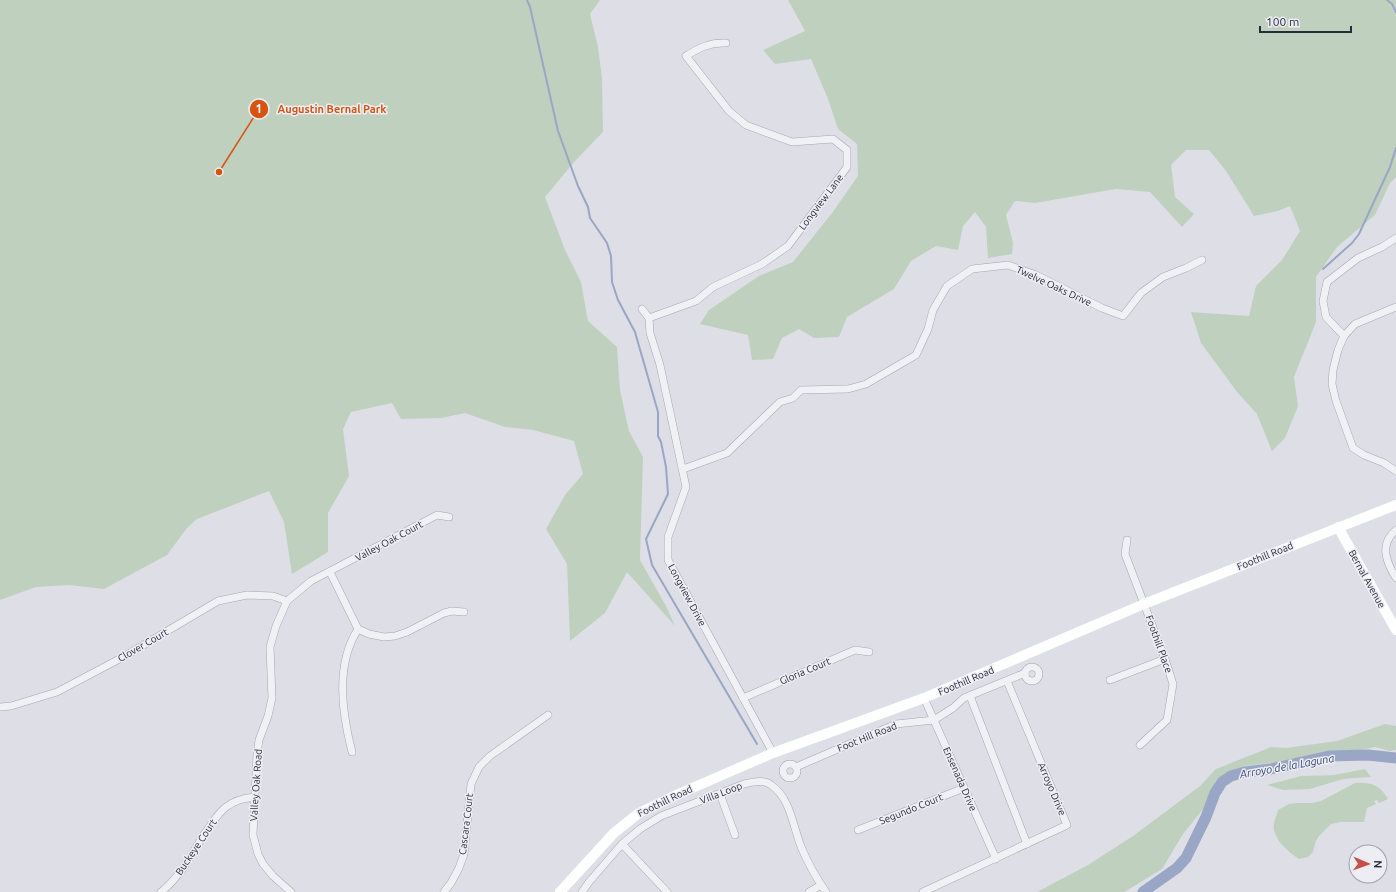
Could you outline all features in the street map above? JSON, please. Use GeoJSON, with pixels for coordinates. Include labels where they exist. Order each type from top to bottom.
{"type":"FeatureCollection","features":[{"type":"Feature","properties":{"kind":"main road","name":"Foothill Road"},"geometry":{"type":"LineString","coordinates":[[560,892],[614,833],[639,813],[674,796],[773,753],[924,698],[1144,604],[1396,505]]}},
{"type":"Feature","properties":{"kind":"main road","name":"Bernal Avenue"},"geometry":{"type":"LineString","coordinates":[[1338,527],[1396,630]]}},
{"type":"Feature","properties":{"kind":"street","name":"Longview Lane"},"geometry":{"type":"LineString","coordinates":[[649,318],[696,301],[713,287],[762,264],[788,246],[847,167],[847,150],[833,139],[792,142],[746,125],[729,111],[686,56],[697,49],[708,45],[726,43]]}},
{"type":"Feature","properties":{"kind":"street"},"geometry":{"type":"LineString","coordinates":[[1344,336],[1326,317],[1323,301],[1327,282],[1358,258],[1382,247],[1396,238]]}},
{"type":"Feature","properties":{"kind":"street","name":"Twelve Oaks Drive"},"geometry":{"type":"LineString","coordinates":[[683,469],[726,454],[780,402],[793,398],[801,390],[848,389],[866,384],[916,355],[928,329],[933,310],[947,286],[972,269],[1008,264],[1036,275],[1102,308],[1123,316],[1141,293],[1163,276],[1186,268],[1202,260]]}},
{"type":"Feature","properties":{"kind":"street"},"geometry":{"type":"LineString","coordinates":[[1396,307],[1354,324],[1344,336],[1338,350],[1333,370],[1332,384],[1336,401],[1353,448],[1364,456],[1384,462],[1396,471]]}},
{"type":"Feature","properties":{"kind":"street"},"geometry":{"type":"LineString","coordinates":[[642,309],[649,318]]}},
{"type":"Feature","properties":{"kind":"street","name":"Longview Drive"},"geometry":{"type":"LineString","coordinates":[[649,318],[650,334],[660,365],[686,487],[668,537],[668,560],[773,753]]}},
{"type":"Feature","properties":{"kind":"street","name":"Valley Oak Court"},"geometry":{"type":"LineString","coordinates":[[330,572],[437,515],[449,517]]}},
{"type":"Feature","properties":{"kind":"street"},"geometry":{"type":"LineString","coordinates":[[1396,530],[1390,536],[1386,547],[1386,560],[1396,578]]}},
{"type":"Feature","properties":{"kind":"street","name":"Foothill Place"},"geometry":{"type":"LineString","coordinates":[[1127,540],[1125,554],[1173,684],[1167,720],[1140,744]]}},
{"type":"Feature","properties":{"kind":"street"},"geometry":{"type":"LineString","coordinates":[[330,572],[358,629],[369,634],[384,637],[396,636],[444,613],[452,611],[464,612]]}},
{"type":"Feature","properties":{"kind":"street","name":"Valley Oak Road"},"geometry":{"type":"LineString","coordinates":[[291,892],[273,876],[258,854],[253,835],[257,754],[259,740],[268,716],[272,698],[270,648],[276,626],[288,602],[311,581],[330,572]]}},
{"type":"Feature","properties":{"kind":"street","name":"Clover Court"},"geometry":{"type":"LineString","coordinates":[[0,707],[11,706],[57,692],[125,656],[218,601],[247,595],[273,596],[288,602]]}},
{"type":"Feature","properties":{"kind":"street"},"geometry":{"type":"LineString","coordinates":[[352,752],[347,730],[343,690],[347,651],[352,638],[358,629]]}},
{"type":"Feature","properties":{"kind":"street","name":"Gloria Court"},"geometry":{"type":"LineString","coordinates":[[743,698],[855,650],[869,652]]}},
{"type":"Feature","properties":{"kind":"street"},"geometry":{"type":"LineString","coordinates":[[1110,680],[1165,659]]}},
{"type":"Feature","properties":{"kind":"street","name":"Foot Hill Road"},"geometry":{"type":"LineString","coordinates":[[796,767],[896,724],[934,720],[953,708],[964,698],[1025,673]]}},
{"type":"Feature","properties":{"kind":"street","name":"Arroyo Drive"},"geometry":{"type":"LineString","coordinates":[[923,892],[1067,825],[1007,680]]}},
{"type":"Feature","properties":{"kind":"street"},"geometry":{"type":"LineString","coordinates":[[970,696],[1027,844]]}},
{"type":"Feature","properties":{"kind":"street","name":"Ensenada Drive"},"geometry":{"type":"LineString","coordinates":[[924,698],[996,859]]}},
{"type":"Feature","properties":{"kind":"street","name":"Cascara Court"},"geometry":{"type":"LineString","coordinates":[[444,892],[456,873],[464,854],[471,784],[479,768],[490,756],[548,715]]}},
{"type":"Feature","properties":{"kind":"street","name":"Villa Loop"},"geometry":{"type":"LineString","coordinates":[[582,892],[622,844],[640,829],[661,816],[744,784],[756,782],[771,784],[785,801],[802,849],[826,892]]}},
{"type":"Feature","properties":{"kind":"street","name":"Segundo Court"},"geometry":{"type":"LineString","coordinates":[[858,830],[964,788]]}},
{"type":"Feature","properties":{"kind":"street"},"geometry":{"type":"LineString","coordinates":[[720,794],[735,835]]}},
{"type":"Feature","properties":{"kind":"street","name":"Buckeye Court"},"geometry":{"type":"LineString","coordinates":[[161,892],[170,885],[180,872],[216,818],[226,806],[241,798],[255,797]]}},
{"type":"Feature","properties":{"kind":"street"},"geometry":{"type":"LineString","coordinates":[[622,844],[667,892]]}},
{"type":"Feature","properties":{"kind":"street"},"geometry":{"type":"LineString","coordinates":[[809,892],[821,885]]}},
{"type":"Feature","properties":{"kind":"green space"},"geometry":{"type":"Polygon","coordinates":[[[0,0],[600,0],[590,14],[598,47],[602,79],[603,132],[575,161],[545,197],[565,250],[581,282],[588,321],[617,347],[620,390],[629,431],[643,457],[640,560],[666,606],[675,626],[627,572],[605,613],[570,641],[567,564],[546,529],[565,495],[583,474],[574,441],[533,430],[505,427],[465,413],[441,418],[401,419],[392,403],[351,412],[343,429],[349,476],[328,513],[328,552],[292,574],[284,522],[269,491],[197,519],[187,528],[167,555],[104,589],[69,585],[36,587],[0,600],[0,0]]]}},
{"type":"Feature","properties":{"kind":"green space"},"geometry":{"type":"Polygon","coordinates":[[[788,0],[1396,0],[1396,177],[1390,183],[1375,215],[1337,247],[1316,277],[1316,322],[1294,377],[1298,406],[1285,438],[1272,451],[1257,414],[1237,392],[1201,343],[1191,312],[1249,316],[1256,286],[1282,260],[1300,231],[1290,206],[1278,211],[1254,216],[1226,171],[1209,150],[1186,150],[1171,165],[1175,197],[1194,214],[1182,227],[1150,192],[1116,189],[1035,203],[1015,201],[1006,215],[1013,243],[1012,254],[988,258],[986,227],[975,212],[963,226],[958,250],[936,246],[911,261],[894,289],[847,317],[839,337],[814,338],[799,329],[782,338],[773,359],[752,360],[748,335],[700,324],[709,310],[759,276],[793,262],[832,213],[858,176],[857,144],[838,129],[828,99],[811,59],[775,64],[763,50],[805,31],[788,0]]]}},
{"type":"Feature","properties":{"kind":"green space"},"geometry":{"type":"Polygon","coordinates":[[[1385,724],[1396,726],[1396,750],[1390,751],[1375,747],[1361,750],[1330,751],[1272,763],[1245,766],[1216,780],[1204,808],[1183,834],[1162,869],[1126,891],[1037,892],[1088,865],[1133,836],[1200,786],[1216,769],[1271,747],[1286,748],[1337,741],[1385,724]]]}},
{"type":"Feature","properties":{"kind":"green space"},"geometry":{"type":"Polygon","coordinates":[[[1365,769],[1371,777],[1343,779],[1310,789],[1283,790],[1267,785],[1301,776],[1334,775],[1365,769]]]}},
{"type":"Feature","properties":{"kind":"green space"},"geometry":{"type":"Polygon","coordinates":[[[1355,783],[1374,785],[1382,790],[1388,799],[1379,803],[1377,800],[1374,801],[1376,804],[1367,808],[1364,822],[1341,822],[1331,824],[1319,836],[1313,852],[1308,857],[1299,859],[1281,844],[1275,834],[1274,828],[1274,821],[1278,810],[1289,804],[1321,801],[1355,783]]]}},
{"type":"Feature","properties":{"kind":"waterway"},"geometry":{"type":"LineString","coordinates":[[527,0],[530,7],[558,131],[578,186],[588,207],[590,218],[607,243],[611,256],[612,282],[618,300],[635,332],[658,412],[658,436],[661,442],[666,467],[668,494],[646,539],[652,565],[757,744]]}},
{"type":"Feature","properties":{"kind":"waterway"},"geometry":{"type":"LineString","coordinates":[[1387,0],[1392,4],[1396,12]]}},
{"type":"Feature","properties":{"kind":"waterway"},"geometry":{"type":"LineString","coordinates":[[1323,269],[1352,243],[1359,234],[1390,167],[1396,148]]}},
{"type":"Feature","properties":{"kind":"waterway","name":"Arroyo de la Laguna"},"geometry":{"type":"LineString","coordinates":[[1143,892],[1177,868],[1186,858],[1206,817],[1215,793],[1222,782],[1231,776],[1329,756],[1368,755],[1396,758]]}},
{"type":"Feature","properties":{"kind":"place","name":"Augustin Bernal Park"},"geometry":{"type":"Point","coordinates":[219,172]}}]}
